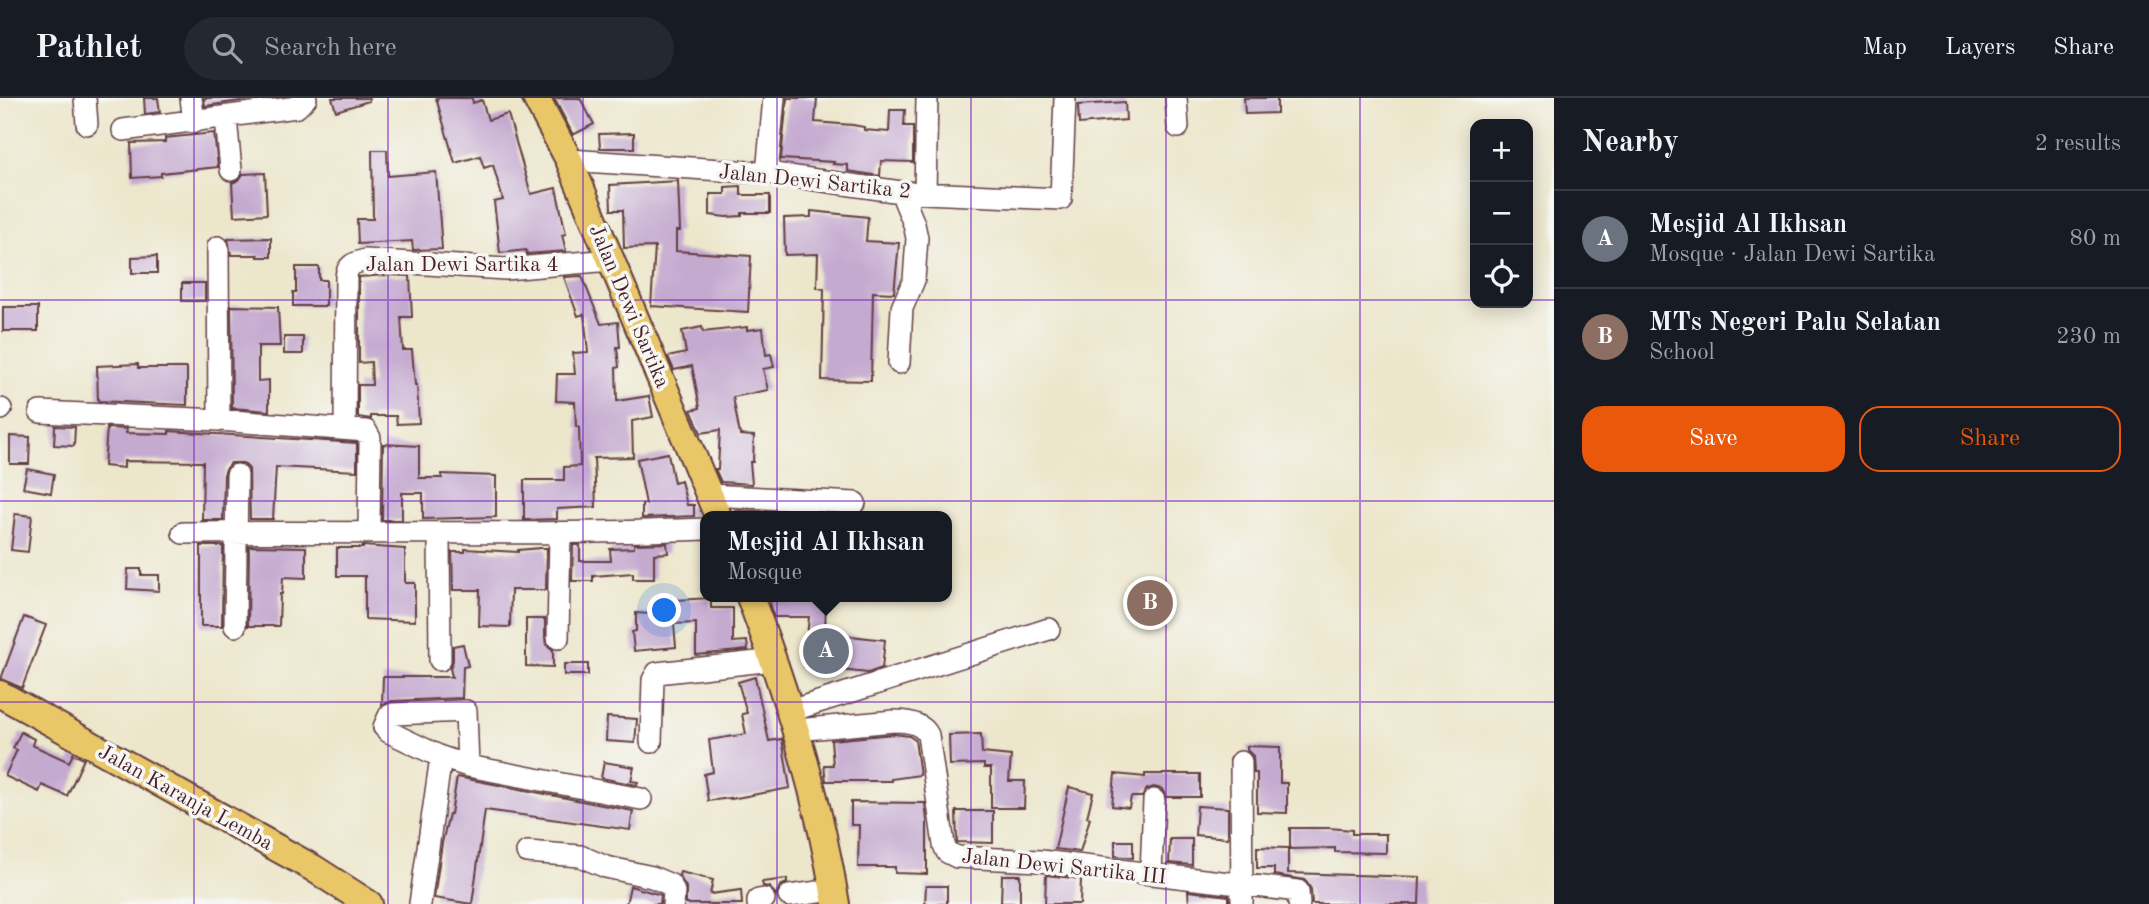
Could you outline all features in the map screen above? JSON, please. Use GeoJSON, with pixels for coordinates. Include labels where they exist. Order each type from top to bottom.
{"type":"FeatureCollection","features":[{"type":"Feature","properties":{"kind":"main road","name":"Jalan Dewi Sartika"},"geometry":{"type":"LineString","coordinates":[[536,98],[569,160],[714,506]]}},
{"type":"Feature","properties":{"kind":"main road"},"geometry":{"type":"LineString","coordinates":[[752,602],[793,721],[823,837],[834,897]]}},
{"type":"Feature","properties":{"kind":"main road","name":"Jalan Karanja Lemba"},"geometry":{"type":"LineString","coordinates":[[0,694],[302,862],[357,901]]}},
{"type":"Feature","properties":{"kind":"street"},"geometry":{"type":"LineString","coordinates":[[85,98],[87,124]]}},
{"type":"Feature","properties":{"kind":"street"},"geometry":{"type":"LineString","coordinates":[[191,98],[194,122]]}},
{"type":"Feature","properties":{"kind":"street"},"geometry":{"type":"LineString","coordinates":[[123,130],[298,107],[306,98]]}},
{"type":"Feature","properties":{"kind":"street"},"geometry":{"type":"LineString","coordinates":[[766,173],[774,98]]}},
{"type":"Feature","properties":{"kind":"street"},"geometry":{"type":"LineString","coordinates":[[925,192],[927,98]]}},
{"type":"Feature","properties":{"kind":"street","name":"Jalan Dewi Sartika 2"},"geometry":{"type":"LineString","coordinates":[[569,160],[766,173],[901,192],[1061,199],[1065,98]]}},
{"type":"Feature","properties":{"kind":"street"},"geometry":{"type":"LineString","coordinates":[[1176,98],[1178,127]]}},
{"type":"Feature","properties":{"kind":"street"},"geometry":{"type":"LineString","coordinates":[[226,118],[231,170]]}},
{"type":"Feature","properties":{"kind":"street"},"geometry":{"type":"LineString","coordinates":[[899,363],[902,308],[913,287],[917,238],[901,192]]}},
{"type":"Feature","properties":{"kind":"street"},"geometry":{"type":"LineString","coordinates":[[218,247],[219,420]]}},
{"type":"Feature","properties":{"kind":"street","name":"Jalan Dewi Sartika 4"},"geometry":{"type":"LineString","coordinates":[[345,428],[346,277],[353,264],[365,260],[505,269],[611,260]]}},
{"type":"Feature","properties":{"kind":"street"},"geometry":{"type":"LineString","coordinates":[[40,412],[219,420],[366,431],[369,435],[369,531]]}},
{"type":"Feature","properties":{"kind":"street"},"geometry":{"type":"LineString","coordinates":[[235,626],[237,475]]}},
{"type":"Feature","properties":{"kind":"street"},"geometry":{"type":"LineString","coordinates":[[714,506],[855,503]]}},
{"type":"Feature","properties":{"kind":"street"},"geometry":{"type":"LineString","coordinates":[[183,533],[369,531],[439,534],[700,529]]}},
{"type":"Feature","properties":{"kind":"street"},"geometry":{"type":"LineString","coordinates":[[558,638],[560,533]]}},
{"type":"Feature","properties":{"kind":"street"},"geometry":{"type":"LineString","coordinates":[[439,534],[440,660]]}},
{"type":"Feature","properties":{"kind":"street"},"geometry":{"type":"LineString","coordinates":[[793,721],[1049,629]]}},
{"type":"Feature","properties":{"kind":"street"},"geometry":{"type":"LineString","coordinates":[[651,742],[653,680],[657,673],[774,660]]}},
{"type":"Feature","properties":{"kind":"street"},"geometry":{"type":"LineString","coordinates":[[468,766],[466,711],[393,714],[388,717],[384,727],[389,732],[441,757],[468,766],[640,799]]}},
{"type":"Feature","properties":{"kind":"street","name":"Jalan Dewi Sartika III"},"geometry":{"type":"LineString","coordinates":[[793,721],[894,721],[925,729],[944,845],[947,852],[957,857],[1041,861],[1151,873],[1242,894],[1298,891],[1299,904]]}},
{"type":"Feature","properties":{"kind":"street"},"geometry":{"type":"LineString","coordinates":[[420,904],[441,757]]}},
{"type":"Feature","properties":{"kind":"street"},"geometry":{"type":"LineString","coordinates":[[1241,762],[1242,894]]}},
{"type":"Feature","properties":{"kind":"street"},"geometry":{"type":"LineString","coordinates":[[1151,873],[1153,800]]}},
{"type":"Feature","properties":{"kind":"street"},"geometry":{"type":"LineString","coordinates":[[527,852],[580,856],[606,867],[652,877],[671,885],[674,892],[673,904]]}},
{"type":"Feature","properties":{"kind":"street"},"geometry":{"type":"LineString","coordinates":[[789,896],[834,897]]}},
{"type":"Feature","properties":{"kind":"building"},"geometry":{"type":"Polygon","coordinates":[[[144,98],[158,98],[160,112],[145,114],[144,98]]]}},
{"type":"Feature","properties":{"kind":"building"},"geometry":{"type":"Polygon","coordinates":[[[204,98],[247,98],[247,100],[205,106],[204,98]]]}},
{"type":"Feature","properties":{"kind":"building"},"geometry":{"type":"Polygon","coordinates":[[[332,98],[369,98],[369,101],[336,111],[332,98]]]}},
{"type":"Feature","properties":{"kind":"building"},"geometry":{"type":"Polygon","coordinates":[[[436,98],[472,98],[473,103],[482,100],[488,120],[508,114],[531,194],[556,188],[566,234],[562,235],[566,251],[527,254],[526,250],[500,253],[494,202],[503,200],[493,165],[484,168],[480,156],[455,163],[436,98]]]}},
{"type":"Feature","properties":{"kind":"building"},"geometry":{"type":"Polygon","coordinates":[[[554,98],[580,98],[594,124],[573,135],[554,98]]]}},
{"type":"Feature","properties":{"kind":"building"},"geometry":{"type":"Polygon","coordinates":[[[787,98],[817,98],[815,122],[853,125],[864,127],[864,130],[889,132],[890,110],[905,110],[904,126],[913,126],[913,162],[881,161],[880,176],[848,171],[848,165],[833,164],[834,162],[781,159],[787,98]]]}},
{"type":"Feature","properties":{"kind":"building"},"geometry":{"type":"Polygon","coordinates":[[[1244,98],[1277,98],[1277,113],[1245,114],[1244,98]]]}},
{"type":"Feature","properties":{"kind":"building"},"geometry":{"type":"Polygon","coordinates":[[[1125,102],[1126,120],[1079,124],[1078,105],[1125,102]]]}},
{"type":"Feature","properties":{"kind":"building"},"geometry":{"type":"Polygon","coordinates":[[[214,133],[218,167],[132,178],[131,143],[165,142],[165,138],[214,133]]]}},
{"type":"Feature","properties":{"kind":"building"},"geometry":{"type":"Polygon","coordinates":[[[634,133],[634,148],[600,148],[599,134],[634,133]]]}},
{"type":"Feature","properties":{"kind":"building"},"geometry":{"type":"Polygon","coordinates":[[[372,150],[387,150],[388,176],[436,172],[442,249],[413,250],[412,241],[358,244],[357,219],[373,219],[372,150]]]}},
{"type":"Feature","properties":{"kind":"building"},"geometry":{"type":"Polygon","coordinates":[[[265,173],[267,214],[234,216],[232,183],[239,180],[243,174],[265,173]]]}},
{"type":"Feature","properties":{"kind":"building"},"geometry":{"type":"Polygon","coordinates":[[[678,181],[680,231],[676,231],[676,251],[751,256],[748,312],[651,306],[655,247],[624,248],[623,210],[611,210],[610,185],[678,181]]]}},
{"type":"Feature","properties":{"kind":"building"},"geometry":{"type":"Polygon","coordinates":[[[741,186],[741,195],[770,195],[770,213],[742,213],[742,216],[726,217],[710,215],[710,194],[725,194],[725,187],[741,186]]]}},
{"type":"Feature","properties":{"kind":"building"},"geometry":{"type":"Polygon","coordinates":[[[811,211],[868,217],[866,241],[899,243],[894,293],[873,292],[871,381],[822,380],[824,289],[817,288],[818,254],[785,255],[784,218],[811,217],[811,211]]]}},
{"type":"Feature","properties":{"kind":"building"},"geometry":{"type":"Polygon","coordinates":[[[271,238],[271,257],[231,255],[228,239],[271,238]]]}},
{"type":"Feature","properties":{"kind":"building"},"geometry":{"type":"Polygon","coordinates":[[[157,256],[157,273],[132,273],[132,257],[157,256]]]}},
{"type":"Feature","properties":{"kind":"building"},"geometry":{"type":"Polygon","coordinates":[[[296,267],[319,267],[319,280],[326,280],[326,306],[293,306],[296,267]]]}},
{"type":"Feature","properties":{"kind":"building"},"geometry":{"type":"Polygon","coordinates":[[[410,276],[412,317],[401,317],[403,350],[412,350],[419,423],[397,424],[396,416],[371,416],[371,419],[358,417],[358,385],[372,385],[371,362],[359,363],[359,277],[410,276]]]}},
{"type":"Feature","properties":{"kind":"building"},"geometry":{"type":"Polygon","coordinates":[[[582,276],[601,324],[618,322],[620,347],[617,347],[617,401],[649,396],[653,417],[632,421],[633,457],[594,458],[596,507],[557,509],[557,519],[524,520],[524,480],[564,480],[564,467],[580,466],[575,402],[556,401],[557,374],[575,374],[573,353],[588,352],[584,314],[578,316],[564,277],[582,276]]]}},
{"type":"Feature","properties":{"kind":"building"},"geometry":{"type":"Polygon","coordinates":[[[182,283],[205,283],[205,301],[182,301],[182,283]]]}},
{"type":"Feature","properties":{"kind":"building"},"geometry":{"type":"Polygon","coordinates":[[[231,306],[278,307],[280,346],[258,346],[258,381],[269,380],[269,411],[232,408],[231,306]]]}},
{"type":"Feature","properties":{"kind":"building"},"geometry":{"type":"Polygon","coordinates":[[[3,307],[38,307],[38,331],[3,331],[3,307]]]}},
{"type":"Feature","properties":{"kind":"building"},"geometry":{"type":"Polygon","coordinates":[[[702,327],[703,332],[763,328],[766,355],[771,354],[774,367],[763,369],[768,390],[733,397],[740,435],[754,436],[753,462],[750,462],[752,484],[721,482],[715,469],[718,469],[720,430],[701,433],[691,410],[700,408],[692,366],[674,370],[668,357],[686,353],[682,331],[702,327]]]}},
{"type":"Feature","properties":{"kind":"building"},"geometry":{"type":"Polygon","coordinates":[[[284,337],[303,337],[303,354],[284,354],[284,337]]]}},
{"type":"Feature","properties":{"kind":"building"},"geometry":{"type":"Polygon","coordinates":[[[138,364],[138,368],[187,368],[187,405],[98,401],[97,366],[138,364]]]}},
{"type":"Feature","properties":{"kind":"building"},"geometry":{"type":"Polygon","coordinates":[[[55,426],[75,427],[74,446],[54,445],[55,426]]]}},
{"type":"Feature","properties":{"kind":"building"},"geometry":{"type":"Polygon","coordinates":[[[107,428],[127,429],[126,433],[169,434],[169,431],[357,443],[357,471],[276,467],[273,519],[250,519],[249,469],[243,463],[231,463],[224,475],[223,520],[202,520],[203,462],[124,461],[124,468],[104,466],[107,428]]]}},
{"type":"Feature","properties":{"kind":"building"},"geometry":{"type":"Polygon","coordinates":[[[10,436],[30,437],[29,464],[10,464],[10,436]]]}},
{"type":"Feature","properties":{"kind":"building"},"geometry":{"type":"Polygon","coordinates":[[[383,444],[419,446],[419,478],[442,478],[442,474],[496,476],[496,517],[423,519],[423,493],[402,493],[402,520],[382,520],[383,444]]]}},
{"type":"Feature","properties":{"kind":"building"},"geometry":{"type":"Polygon","coordinates":[[[668,453],[674,483],[681,481],[687,505],[694,505],[694,516],[642,518],[642,504],[646,504],[637,459],[668,453]]]}},
{"type":"Feature","properties":{"kind":"building"},"geometry":{"type":"Polygon","coordinates":[[[27,469],[54,474],[51,493],[23,488],[27,469]]]}},
{"type":"Feature","properties":{"kind":"building"},"geometry":{"type":"Polygon","coordinates":[[[15,514],[32,516],[28,552],[11,550],[15,514]]]}},
{"type":"Feature","properties":{"kind":"building"},"geometry":{"type":"Polygon","coordinates":[[[667,543],[668,553],[654,554],[654,579],[633,579],[633,573],[593,576],[593,581],[572,581],[573,545],[580,545],[580,561],[611,561],[610,549],[634,548],[634,544],[667,543]]]}},
{"type":"Feature","properties":{"kind":"building"},"geometry":{"type":"Polygon","coordinates":[[[201,546],[223,546],[222,626],[201,626],[201,546]]]}},
{"type":"Feature","properties":{"kind":"building"},"geometry":{"type":"Polygon","coordinates":[[[249,546],[306,547],[306,578],[283,577],[279,626],[248,626],[249,546]]]}},
{"type":"Feature","properties":{"kind":"building"},"geometry":{"type":"Polygon","coordinates":[[[363,546],[405,549],[405,583],[415,583],[415,621],[365,619],[365,576],[337,576],[337,548],[363,546]]]}},
{"type":"Feature","properties":{"kind":"building"},"geometry":{"type":"Polygon","coordinates":[[[547,548],[546,590],[511,590],[510,627],[479,626],[480,590],[453,590],[452,552],[465,552],[465,549],[518,552],[547,548]]]}},
{"type":"Feature","properties":{"kind":"building"},"geometry":{"type":"Polygon","coordinates":[[[128,569],[141,569],[141,575],[159,575],[159,591],[127,589],[128,569]]]}},
{"type":"Feature","properties":{"kind":"building"},"geometry":{"type":"Polygon","coordinates":[[[700,599],[700,602],[711,602],[711,608],[733,608],[733,642],[747,641],[748,650],[696,655],[696,623],[674,624],[676,647],[634,651],[632,632],[636,631],[636,613],[650,614],[650,607],[676,607],[676,600],[700,599]]]}},
{"type":"Feature","properties":{"kind":"building"},"geometry":{"type":"Polygon","coordinates":[[[770,602],[826,602],[825,633],[885,640],[882,668],[868,673],[804,666],[809,617],[774,617],[770,602]]]}},
{"type":"Feature","properties":{"kind":"building"},"geometry":{"type":"Polygon","coordinates":[[[24,617],[46,625],[22,688],[1,679],[24,617]]]}},
{"type":"Feature","properties":{"kind":"building"},"geometry":{"type":"Polygon","coordinates":[[[526,619],[545,619],[545,638],[547,645],[553,650],[553,667],[526,666],[526,619]]]}},
{"type":"Feature","properties":{"kind":"building"},"geometry":{"type":"Polygon","coordinates":[[[463,644],[468,666],[463,667],[462,698],[392,701],[382,705],[383,677],[452,677],[450,668],[453,646],[463,644]]]}},
{"type":"Feature","properties":{"kind":"building"},"geometry":{"type":"Polygon","coordinates":[[[564,664],[588,664],[588,675],[564,675],[564,664]]]}},
{"type":"Feature","properties":{"kind":"building"},"geometry":{"type":"Polygon","coordinates":[[[755,677],[769,741],[782,739],[790,788],[708,801],[704,774],[713,772],[709,740],[746,734],[742,714],[747,713],[738,682],[755,677]]]}},
{"type":"Feature","properties":{"kind":"building"},"geometry":{"type":"Polygon","coordinates":[[[607,717],[637,719],[635,743],[606,741],[607,717]]]}},
{"type":"Feature","properties":{"kind":"building"},"geometry":{"type":"Polygon","coordinates":[[[21,732],[34,739],[32,745],[69,762],[73,754],[84,759],[67,796],[42,785],[39,792],[5,776],[17,750],[13,748],[21,732]]]}},
{"type":"Feature","properties":{"kind":"building"},"geometry":{"type":"Polygon","coordinates":[[[894,734],[909,736],[915,740],[920,775],[891,781],[826,781],[824,765],[833,765],[831,740],[894,734]]]}},
{"type":"Feature","properties":{"kind":"building"},"geometry":{"type":"Polygon","coordinates":[[[981,734],[982,753],[1011,756],[1009,781],[1025,781],[1024,808],[991,808],[991,768],[984,768],[984,764],[950,765],[949,735],[981,734]]]}},
{"type":"Feature","properties":{"kind":"building"},"geometry":{"type":"Polygon","coordinates":[[[1247,746],[1280,747],[1280,783],[1287,783],[1287,813],[1257,812],[1257,773],[1254,773],[1253,756],[1247,746]]]}},
{"type":"Feature","properties":{"kind":"building"},"geometry":{"type":"Polygon","coordinates":[[[604,762],[634,767],[631,781],[638,782],[637,785],[601,778],[604,762]]]}},
{"type":"Feature","properties":{"kind":"building"},"geometry":{"type":"Polygon","coordinates":[[[1115,774],[1145,777],[1145,774],[1200,774],[1200,797],[1166,797],[1162,789],[1154,787],[1147,789],[1142,797],[1131,797],[1129,808],[1112,806],[1115,774]]]}},
{"type":"Feature","properties":{"kind":"building"},"geometry":{"type":"Polygon","coordinates":[[[457,777],[633,811],[630,830],[485,810],[472,904],[434,898],[442,843],[451,814],[457,777]]]}},
{"type":"Feature","properties":{"kind":"building"},"geometry":{"type":"Polygon","coordinates":[[[1069,787],[1093,793],[1087,817],[1090,818],[1080,852],[1055,849],[1069,787]]]}},
{"type":"Feature","properties":{"kind":"building"},"geometry":{"type":"Polygon","coordinates":[[[851,802],[925,803],[927,874],[895,873],[895,867],[858,867],[859,825],[851,825],[851,802]]]}},
{"type":"Feature","properties":{"kind":"building"},"geometry":{"type":"Polygon","coordinates":[[[1197,806],[1228,808],[1228,838],[1195,835],[1197,806]]]}},
{"type":"Feature","properties":{"kind":"building"},"geometry":{"type":"Polygon","coordinates":[[[956,811],[993,811],[993,843],[957,842],[956,811]]]}},
{"type":"Feature","properties":{"kind":"building"},"geometry":{"type":"Polygon","coordinates":[[[1290,828],[1329,828],[1352,830],[1352,834],[1386,834],[1386,853],[1335,852],[1335,848],[1290,849],[1290,828]]]}},
{"type":"Feature","properties":{"kind":"building"},"geometry":{"type":"Polygon","coordinates":[[[1170,839],[1192,839],[1192,865],[1169,863],[1170,839]]]}},
{"type":"Feature","properties":{"kind":"building"},"geometry":{"type":"Polygon","coordinates":[[[1115,841],[1133,841],[1133,858],[1115,856],[1115,841]]]}},
{"type":"Feature","properties":{"kind":"building"},"geometry":{"type":"Polygon","coordinates":[[[1257,847],[1288,848],[1288,873],[1420,877],[1419,904],[1312,904],[1311,889],[1305,880],[1274,875],[1274,868],[1257,868],[1257,847]]]}},
{"type":"Feature","properties":{"kind":"building"},"geometry":{"type":"Polygon","coordinates":[[[680,872],[713,880],[710,894],[741,890],[742,904],[686,904],[686,887],[679,876],[680,872]]]}},
{"type":"Feature","properties":{"kind":"building"},"geometry":{"type":"Polygon","coordinates":[[[1002,875],[1020,875],[1020,903],[1001,903],[1002,875]]]}},
{"type":"Feature","properties":{"kind":"building"},"geometry":{"type":"Polygon","coordinates":[[[1046,875],[1081,879],[1080,904],[1045,904],[1046,875]]]}},
{"type":"Feature","properties":{"kind":"building"},"geometry":{"type":"Polygon","coordinates":[[[787,879],[787,883],[780,886],[776,895],[769,887],[763,886],[762,882],[787,879]]]}},
{"type":"Feature","properties":{"kind":"building"},"geometry":{"type":"Polygon","coordinates":[[[630,886],[661,895],[660,904],[626,904],[630,886]]]}},
{"type":"Feature","properties":{"kind":"building"},"geometry":{"type":"Polygon","coordinates":[[[926,886],[947,886],[947,904],[925,904],[926,886]]]}},
{"type":"Feature","properties":{"kind":"building"},"geometry":{"type":"Polygon","coordinates":[[[1188,891],[1229,896],[1229,904],[1189,904],[1188,891]]]}},
{"type":"Feature","properties":{"kind":"place","name":"MTs Negeri Palu Selatan"},"geometry":{"type":"Point","coordinates":[1150,603]}},
{"type":"Feature","properties":{"kind":"place","name":"Mesjid Al Ikhsan"},"geometry":{"type":"Point","coordinates":[826,651]}}]}
